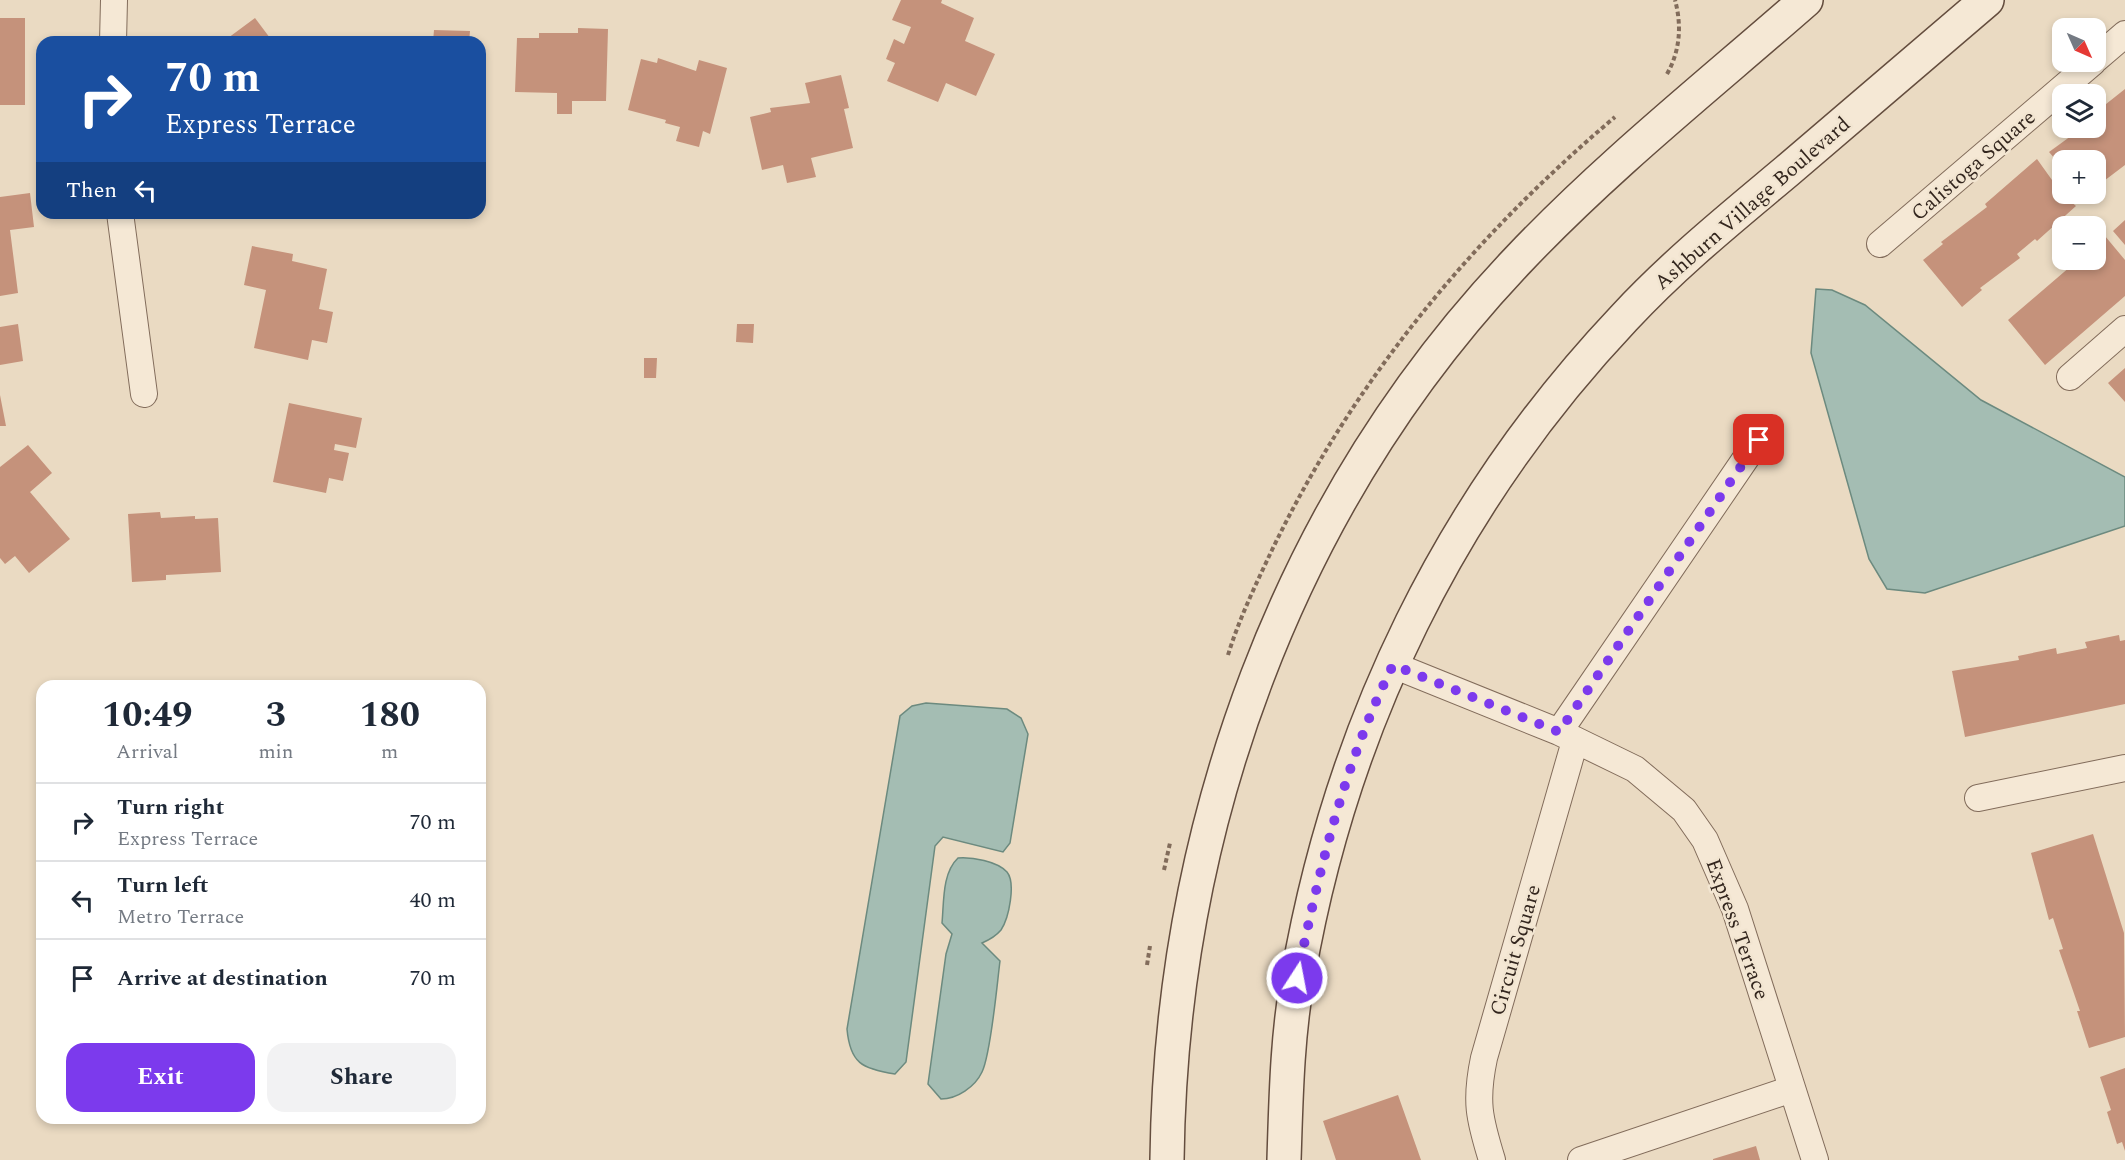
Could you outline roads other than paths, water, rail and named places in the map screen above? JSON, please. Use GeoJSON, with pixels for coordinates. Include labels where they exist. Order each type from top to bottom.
{"type":"FeatureCollection","features":[{"type":"Feature","properties":{"kind":"main road"},"geometry":{"type":"LineString","coordinates":[[1167,1160],[1167,1107],[1177,996],[1191,908],[1212,809],[1246,702],[1288,602],[1338,507],[1383,428],[1438,354],[1517,261],[1598,181],[1806,0]]}},
{"type":"Feature","properties":{"kind":"main road","name":"Ashburn Village Boulevard"},"geometry":{"type":"LineString","coordinates":[[1284,1160],[1288,1055],[1297,978],[1316,884],[1340,799],[1371,710],[1442,562],[1518,443],[1574,374],[1624,318],[1689,252],[1987,0]]}},
{"type":"Feature","properties":{"kind":"street"},"geometry":{"type":"LineString","coordinates":[[113,36],[114,0]]}},
{"type":"Feature","properties":{"kind":"street","name":"Calistoga Square"},"geometry":{"type":"LineString","coordinates":[[2106,50],[2125,34]]}},
{"type":"Feature","properties":{"kind":"street","name":"Calistoga Square"},"geometry":{"type":"LineString","coordinates":[[1880,244],[2080,72]]}},
{"type":"Feature","properties":{"kind":"street"},"geometry":{"type":"LineString","coordinates":[[121,219],[144,394]]}},
{"type":"Feature","properties":{"kind":"street"},"geometry":{"type":"LineString","coordinates":[[2070,376],[2125,329]]}},
{"type":"Feature","properties":{"kind":"street","name":"Circuit Square"},"geometry":{"type":"LineString","coordinates":[[1492,1160],[1479,1118],[1480,1079],[1567,736],[1759,440]]}},
{"type":"Feature","properties":{"kind":"street","name":"Express Terrace"},"geometry":{"type":"LineString","coordinates":[[1393,665],[1567,736],[1635,769],[1684,810],[1705,840],[1735,909],[1815,1160]]}},
{"type":"Feature","properties":{"kind":"street"},"geometry":{"type":"LineString","coordinates":[[1978,798],[2125,768]]}},
{"type":"Feature","properties":{"kind":"street"},"geometry":{"type":"LineString","coordinates":[[1581,1160],[1792,1089]]}}]}
